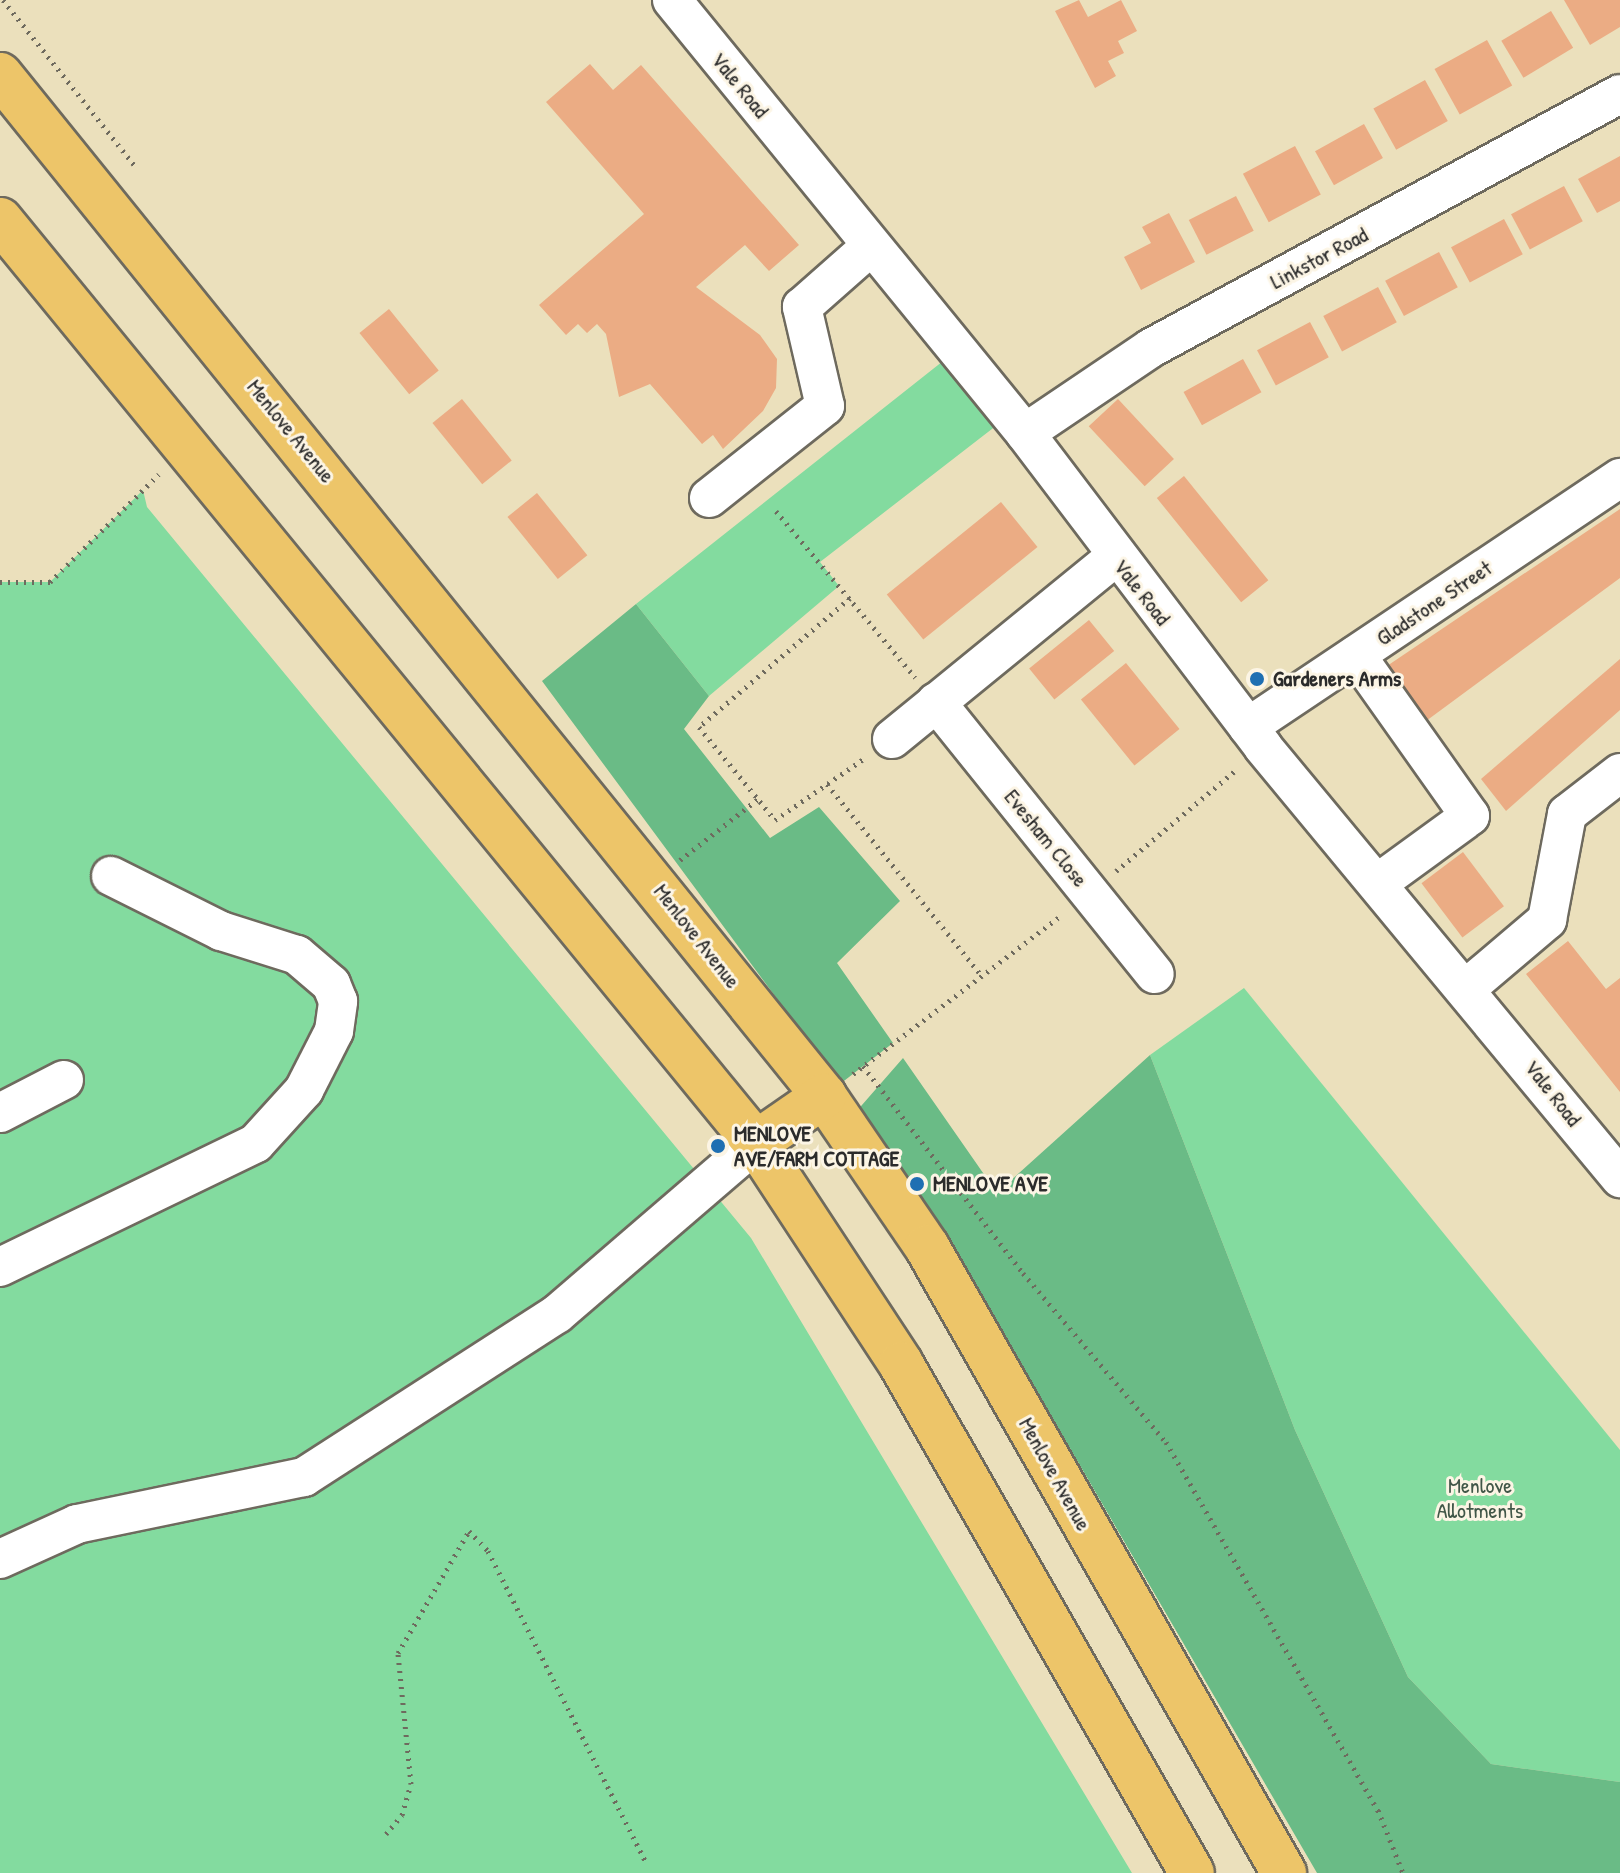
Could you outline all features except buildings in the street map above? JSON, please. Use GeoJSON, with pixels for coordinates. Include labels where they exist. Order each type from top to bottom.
{"type":"FeatureCollection","features":[{"type":"Feature","properties":{"kind":"highway","name":"Menlove Avenue"},"geometry":{"type":"LineString","coordinates":[[0,75],[824,1096],[927,1247],[1284,1873]]}},
{"type":"Feature","properties":{"kind":"highway"},"geometry":{"type":"LineString","coordinates":[[0,220],[756,1143],[901,1364],[1192,1873]]}},
{"type":"Feature","properties":{"kind":"highway"},"geometry":{"type":"LineString","coordinates":[[756,1143],[824,1096]]}},
{"type":"Feature","properties":{"kind":"street","name":"Vale Road"},"geometry":{"type":"LineString","coordinates":[[672,0],[870,247],[1025,433],[1115,557],[1256,737],[1468,987],[1620,1178]]}},
{"type":"Feature","properties":{"kind":"street","name":"Linkstor Road"},"geometry":{"type":"LineString","coordinates":[[1025,433],[1151,348],[1620,94]]}},
{"type":"Feature","properties":{"kind":"street"},"geometry":{"type":"LineString","coordinates":[[709,498],[825,406],[802,307],[870,247]]}},
{"type":"Feature","properties":{"kind":"street","name":"Gladstone Street"},"geometry":{"type":"LineString","coordinates":[[1256,737],[1356,655],[1620,478]]}},
{"type":"Feature","properties":{"kind":"street"},"geometry":{"type":"LineString","coordinates":[[892,739],[1115,557]]}},
{"type":"Feature","properties":{"kind":"street"},"geometry":{"type":"LineString","coordinates":[[1356,655],[1470,816],[1378,883]]}},
{"type":"Feature","properties":{"kind":"street","name":"Evesham Close"},"geometry":{"type":"LineString","coordinates":[[936,702],[1155,974]]}},
{"type":"Feature","properties":{"kind":"street"},"geometry":{"type":"LineString","coordinates":[[1468,987],[1547,920],[1567,814],[1620,773]]}},
{"type":"Feature","properties":{"kind":"street"},"geometry":{"type":"LineString","coordinates":[[0,1267],[256,1143],[304,1090],[334,1031],[338,1001],[331,984],[297,955],[221,931],[111,876]]}},
{"type":"Feature","properties":{"kind":"street"},"geometry":{"type":"LineString","coordinates":[[0,1113],[64,1080]]}},
{"type":"Feature","properties":{"kind":"street"},"geometry":{"type":"LineString","coordinates":[[0,1559],[77,1524],[304,1477],[557,1314],[756,1143]]}},
{"type":"Feature","properties":{"kind":"path"},"geometry":{"type":"LineString","coordinates":[[3,0],[136,167]]}},
{"type":"Feature","properties":{"kind":"path"},"geometry":{"type":"LineString","coordinates":[[0,582],[50,582],[163,469]]}},
{"type":"Feature","properties":{"kind":"path"},"geometry":{"type":"LineString","coordinates":[[776,511],[936,702]]}},
{"type":"Feature","properties":{"kind":"path"},"geometry":{"type":"LineString","coordinates":[[850,598],[699,727],[775,820],[892,739]]}},
{"type":"Feature","properties":{"kind":"path"},"geometry":{"type":"LineString","coordinates":[[824,1096],[1091,893],[1256,737]]}},
{"type":"Feature","properties":{"kind":"path"},"geometry":{"type":"LineString","coordinates":[[827,784],[982,976]]}},
{"type":"Feature","properties":{"kind":"path"},"geometry":{"type":"LineString","coordinates":[[653,881],[758,799]]}},
{"type":"Feature","properties":{"kind":"path"},"geometry":{"type":"LineString","coordinates":[[863,1066],[1023,1273],[1166,1442],[1378,1810],[1403,1873]]}},
{"type":"Feature","properties":{"kind":"path"},"geometry":{"type":"LineString","coordinates":[[386,1834],[402,1815],[411,1784],[398,1653],[469,1531],[488,1551],[646,1862]]}},
{"type":"Feature","properties":{"kind":"green space"},"geometry":{"type":"Polygon","coordinates":[[[957,350],[1010,415],[820,562],[839,586],[709,696],[636,604],[957,350]]]}},
{"type":"Feature","properties":{"kind":"green space"},"geometry":{"type":"Polygon","coordinates":[[[143,490],[147,507],[751,1238],[1132,1873],[0,1873],[0,582],[50,582],[143,490]]]}},
{"type":"Feature","properties":{"kind":"green space"},"geometry":{"type":"Polygon","coordinates":[[[636,604],[709,696],[684,729],[770,838],[819,807],[900,901],[837,963],[893,1043],[840,1084],[542,681],[636,604]]]}},
{"type":"Feature","properties":{"kind":"green space","name":"Menlove Allotments"},"geometry":{"type":"Polygon","coordinates":[[[1244,988],[1620,1450],[1620,1782],[1491,1764],[1408,1677],[1295,1430],[1150,1055],[1244,988]]]}},
{"type":"Feature","properties":{"kind":"green space"},"geometry":{"type":"Polygon","coordinates":[[[1150,1055],[1295,1430],[1408,1677],[1491,1764],[1620,1782],[1620,1873],[1317,1873],[1064,1438],[855,1113],[903,1058],[997,1193],[1150,1055]]]}},
{"type":"Feature","properties":{"kind":"place","name":"Gardeners Arms"},"geometry":{"type":"Point","coordinates":[1257,679]}},
{"type":"Feature","properties":{"kind":"place","name":"MENLOVE AVE/FARM COTTAGE"},"geometry":{"type":"Point","coordinates":[718,1146]}},
{"type":"Feature","properties":{"kind":"place","name":"MENLOVE AVE"},"geometry":{"type":"Point","coordinates":[917,1184]}}]}
